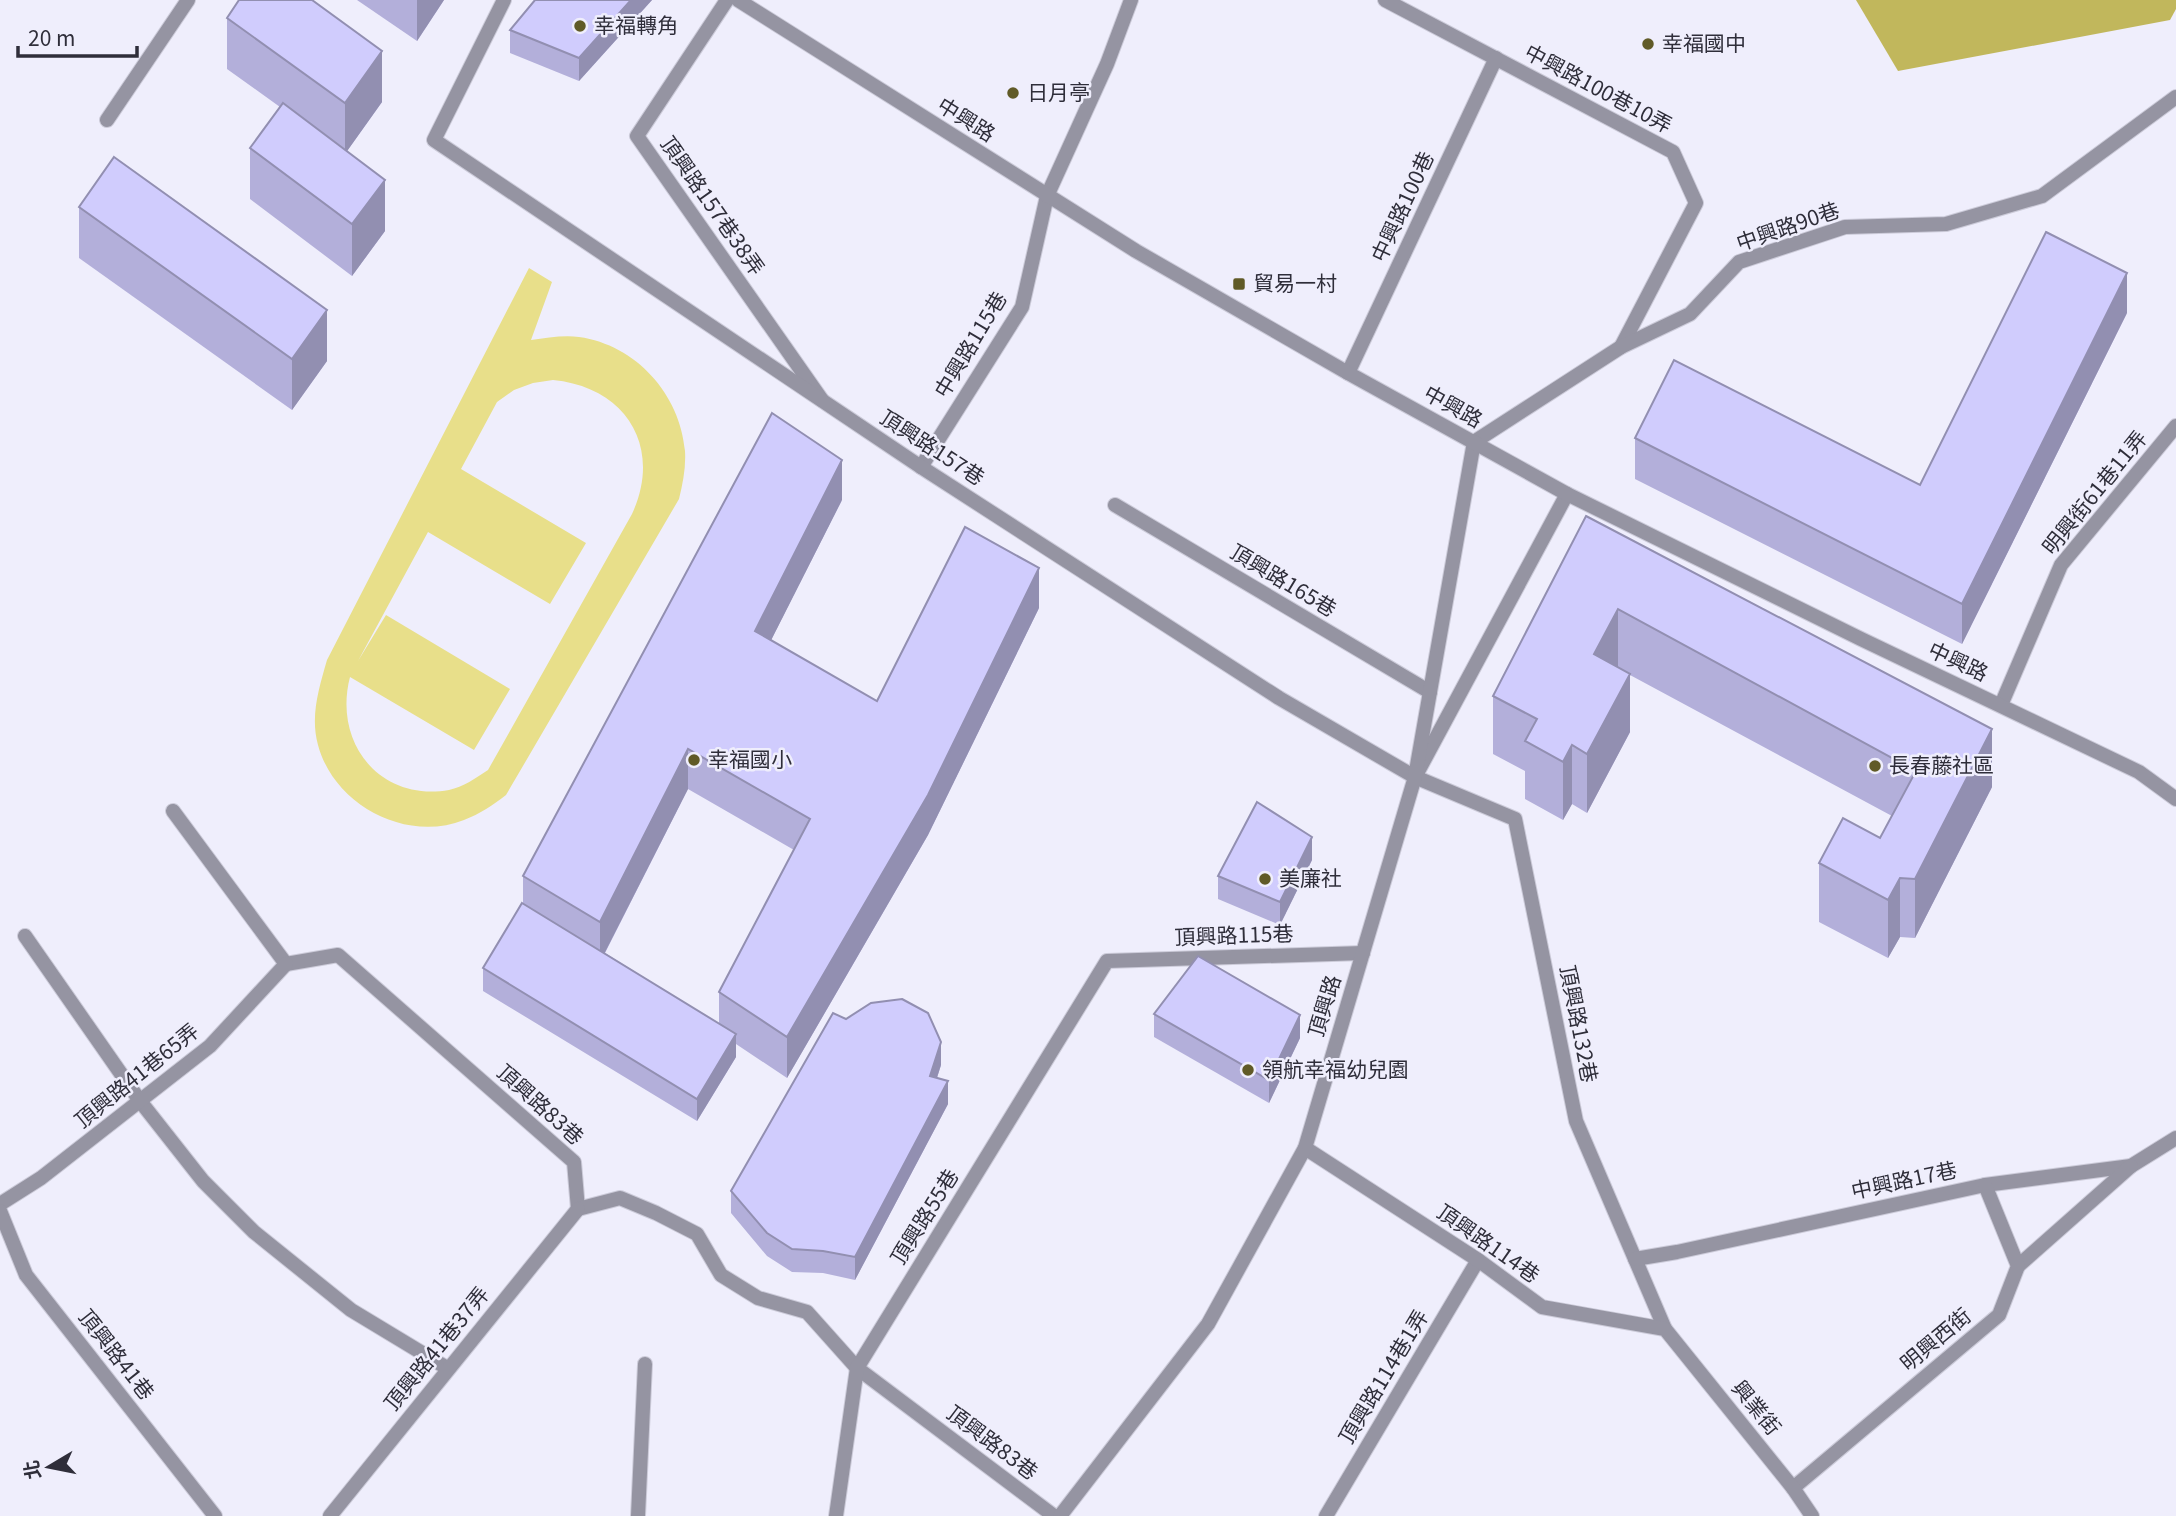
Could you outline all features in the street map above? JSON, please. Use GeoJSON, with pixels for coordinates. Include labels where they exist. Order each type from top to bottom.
{"type":"FeatureCollection","features":[{"type":"Feature","properties":{"kind":"street"},"geometry":{"type":"LineString","coordinates":[[107,120],[188,0]]}},
{"type":"Feature","properties":{"kind":"street","name":"頂興路157巷"},"geometry":{"type":"LineString","coordinates":[[504,0],[435,140],[921,467],[1279,698],[1415,777]]}},
{"type":"Feature","properties":{"kind":"street","name":"頂興路157巷38弄"},"geometry":{"type":"LineString","coordinates":[[727,0],[638,136],[822,400]]}},
{"type":"Feature","properties":{"kind":"street","name":"中興路"},"geometry":{"type":"LineString","coordinates":[[738,0],[1136,251],[1348,373],[1567,494],[2139,772],[2176,799]]}},
{"type":"Feature","properties":{"kind":"street","name":"中興路115巷"},"geometry":{"type":"LineString","coordinates":[[921,467],[1022,307],[1047,196],[1107,64],[1131,0]]}},
{"type":"Feature","properties":{"kind":"street","name":"中興路100巷10弄"},"geometry":{"type":"LineString","coordinates":[[1385,0],[1673,152],[1696,203],[1621,347]]}},
{"type":"Feature","properties":{"kind":"street","name":"中興路100巷"},"geometry":{"type":"LineString","coordinates":[[1348,373],[1496,58]]}},
{"type":"Feature","properties":{"kind":"street","name":"中興路90巷"},"geometry":{"type":"LineString","coordinates":[[1474,442],[1621,347],[1690,314],[1739,262],[1845,227],[1946,224],[2042,196],[2176,97]]}},
{"type":"Feature","properties":{"kind":"street","name":"明興街61巷11弄"},"geometry":{"type":"LineString","coordinates":[[2001,705],[2061,565],[2176,426]]}},
{"type":"Feature","properties":{"kind":"street","name":"頂興路"},"geometry":{"type":"LineString","coordinates":[[1060,1516],[1208,1324],[1305,1147],[1415,777],[1474,442]]}},
{"type":"Feature","properties":{"kind":"street"},"geometry":{"type":"LineString","coordinates":[[1415,777],[1567,494]]}},
{"type":"Feature","properties":{"kind":"street","name":"頂興路165巷"},"geometry":{"type":"LineString","coordinates":[[1115,505],[1430,692]]}},
{"type":"Feature","properties":{"kind":"street","name":"頂興路132巷"},"geometry":{"type":"LineString","coordinates":[[1415,777],[1515,820],[1576,1121],[1665,1329]]}},
{"type":"Feature","properties":{"kind":"street"},"geometry":{"type":"LineString","coordinates":[[173,811],[286,964]]}},
{"type":"Feature","properties":{"kind":"street"},"geometry":{"type":"LineString","coordinates":[[25,936],[140,1101],[203,1181],[254,1232],[351,1310],[447,1368]]}},
{"type":"Feature","properties":{"kind":"street","name":"頂興路115巷"},"geometry":{"type":"LineString","coordinates":[[1107,961],[1363,953]]}},
{"type":"Feature","properties":{"kind":"street","name":"頂興路83巷"},"geometry":{"type":"LineString","coordinates":[[286,964],[338,955],[574,1162],[578,1209],[620,1198],[697,1234],[721,1275],[758,1298],[807,1311],[857,1368],[1054,1516]]}},
{"type":"Feature","properties":{"kind":"street","name":"頂興路55巷"},"geometry":{"type":"LineString","coordinates":[[836,1516],[857,1368],[1107,961]]}},
{"type":"Feature","properties":{"kind":"street","name":"頂興路41巷65弄"},"geometry":{"type":"LineString","coordinates":[[0,1204],[41,1178],[210,1046],[286,964]]}},
{"type":"Feature","properties":{"kind":"street","name":"中興路17巷"},"geometry":{"type":"LineString","coordinates":[[1635,1259],[1985,1185],[2130,1166],[2176,1138]]}},
{"type":"Feature","properties":{"kind":"street","name":"頂興路114巷"},"geometry":{"type":"LineString","coordinates":[[1305,1147],[1478,1260],[1542,1307],[1665,1329]]}},
{"type":"Feature","properties":{"kind":"street"},"geometry":{"type":"LineString","coordinates":[[1985,1185],[2018,1266],[2130,1166]]}},
{"type":"Feature","properties":{"kind":"street","name":"頂興路41巷37弄"},"geometry":{"type":"LineString","coordinates":[[330,1516],[578,1209]]}},
{"type":"Feature","properties":{"kind":"street","name":"頂興路41巷"},"geometry":{"type":"LineString","coordinates":[[0,1211],[26,1275],[215,1516]]}},
{"type":"Feature","properties":{"kind":"street","name":"頂興路114巷1弄"},"geometry":{"type":"LineString","coordinates":[[1326,1516],[1478,1260]]}},
{"type":"Feature","properties":{"kind":"street","name":"明興西街"},"geometry":{"type":"LineString","coordinates":[[1793,1488],[1998,1315],[2018,1266]]}},
{"type":"Feature","properties":{"kind":"street","name":"興業街"},"geometry":{"type":"LineString","coordinates":[[1665,1329],[1793,1488],[1812,1516]]}},
{"type":"Feature","properties":{"kind":"street"},"geometry":{"type":"LineString","coordinates":[[638,1516],[645,1364]]}},
{"type":"Feature","properties":{"kind":"shaded area"},"geometry":{"type":"Polygon","coordinates":[[[1856,0],[2176,0],[2176,9],[2170,20],[1898,71],[1856,0]]]}},
{"type":"Feature","properties":{"kind":"shaded area"},"geometry":{"type":"Polygon","coordinates":[[[529,268],[552,282],[531,340],[573,336],[600,342],[619,350],[636,362],[652,376],[664,392],[674,410],[685,451],[679,499],[506,795],[470,818],[442,826],[397,822],[375,814],[339,785],[326,766],[316,734],[316,702],[327,660],[529,268]],[[553,380],[533,383],[514,390],[497,402],[461,469],[586,543],[550,604],[428,532],[358,661],[386,615],[510,689],[474,750],[350,677],[348,724],[355,744],[367,762],[382,777],[402,787],[424,791],[449,790],[488,770],[632,514],[640,489],[643,466],[640,444],[632,424],[600,394],[579,385],[553,380]]]}},
{"type":"Feature","properties":{"kind":"building"},"geometry":{"type":"Polygon","coordinates":[[[239,0],[312,0],[382,51],[345,103],[227,18],[239,0]]]}},
{"type":"Feature","properties":{"kind":"building"},"geometry":{"type":"Polygon","coordinates":[[[535,0],[631,0],[579,58],[510,30],[535,0]]]}},
{"type":"Feature","properties":{"kind":"building"},"geometry":{"type":"Polygon","coordinates":[[[283,103],[385,180],[352,224],[250,148],[283,103]]]}},
{"type":"Feature","properties":{"kind":"building"},"geometry":{"type":"Polygon","coordinates":[[[114,157],[327,310],[292,359],[79,207],[114,157]]]}},
{"type":"Feature","properties":{"kind":"building"},"geometry":{"type":"Polygon","coordinates":[[[2046,232],[2127,273],[1962,604],[1635,438],[1674,360],[1920,485],[2046,232]]]}},
{"type":"Feature","properties":{"kind":"building"},"geometry":{"type":"Polygon","coordinates":[[[772,413],[842,460],[755,631],[877,701],[965,527],[1039,568],[928,795],[787,1037],[719,992],[810,819],[688,749],[600,922],[523,876],[772,413]]]}},
{"type":"Feature","properties":{"kind":"building"},"geometry":{"type":"Polygon","coordinates":[[[1586,516],[1992,729],[1915,879],[1900,878],[1888,900],[1819,863],[1843,818],[1880,838],[1916,771],[1618,609],[1594,654],[1630,674],[1587,754],[1572,745],[1563,762],[1525,741],[1537,719],[1493,696],[1586,516]]]}},
{"type":"Feature","properties":{"kind":"building","name":"美廉社"},"geometry":{"type":"Polygon","coordinates":[[[1257,802],[1312,837],[1280,902],[1218,876],[1257,802]]]}},
{"type":"Feature","properties":{"kind":"building"},"geometry":{"type":"Polygon","coordinates":[[[522,903],[736,1034],[697,1099],[483,968],[522,903]]]}},
{"type":"Feature","properties":{"kind":"building","name":"領航幸福幼兒園"},"geometry":{"type":"Polygon","coordinates":[[[1198,956],[1300,1015],[1269,1080],[1154,1014],[1198,956]]]}},
{"type":"Feature","properties":{"kind":"building"},"geometry":{"type":"Polygon","coordinates":[[[902,999],[928,1013],[941,1042],[930,1076],[948,1081],[855,1257],[792,1249],[767,1233],[731,1191],[833,1013],[846,1019],[871,1003],[902,999]]]}},
{"type":"Feature","properties":{"kind":"place","name":"幸福轉角"},"geometry":{"type":"Point","coordinates":[580,26]}},
{"type":"Feature","properties":{"kind":"place","name":"幸福國中"},"geometry":{"type":"Point","coordinates":[1648,44]}},
{"type":"Feature","properties":{"kind":"place","name":"日月亭"},"geometry":{"type":"Point","coordinates":[1013,93]}},
{"type":"Feature","properties":{"kind":"place","name":"貿易一村"},"geometry":{"type":"Point","coordinates":[1239,284]}},
{"type":"Feature","properties":{"kind":"place","name":"幸福國小"},"geometry":{"type":"Point","coordinates":[694,760]}},
{"type":"Feature","properties":{"kind":"place","name":"長春藤社區"},"geometry":{"type":"Point","coordinates":[1875,766]}},
{"type":"Feature","properties":{"kind":"place","name":"美廉社"},"geometry":{"type":"Point","coordinates":[1265,879]}},
{"type":"Feature","properties":{"kind":"place","name":"領航幸福幼兒園"},"geometry":{"type":"Point","coordinates":[1248,1070]}}]}
